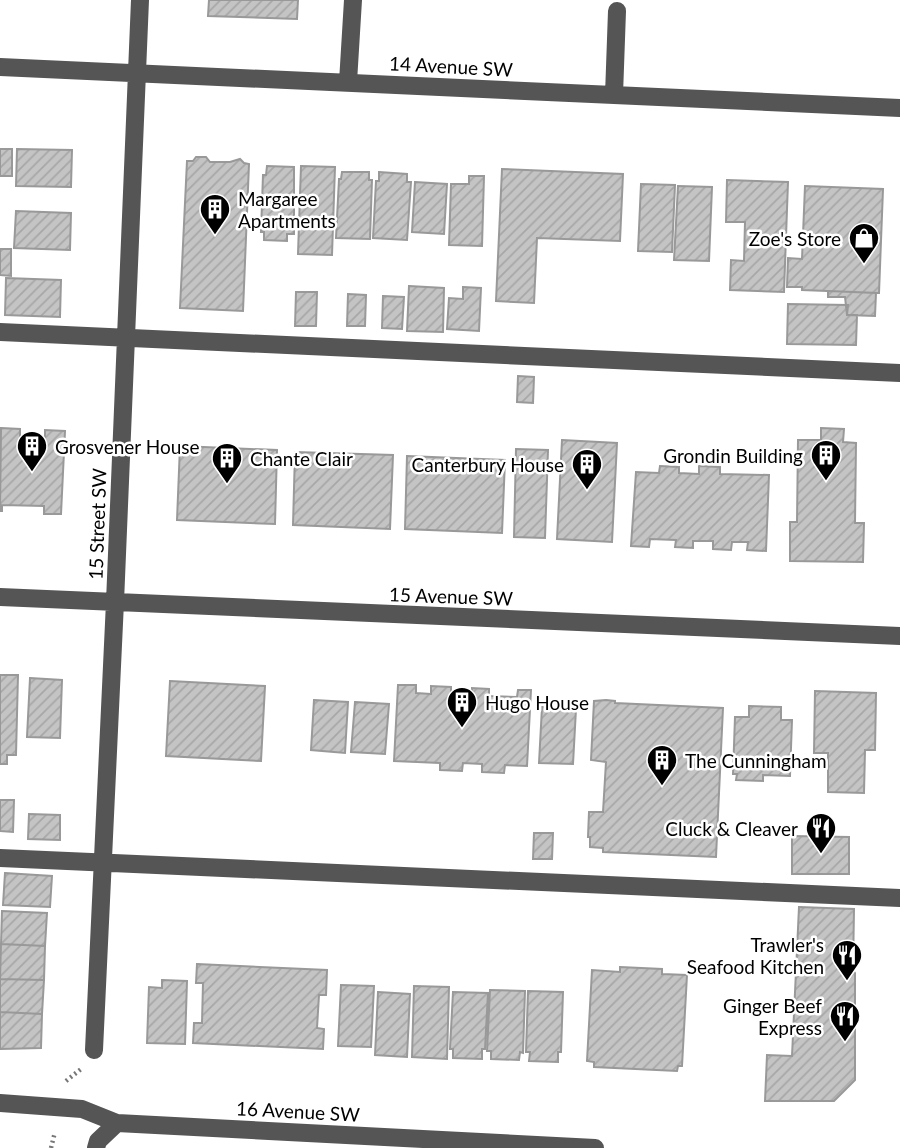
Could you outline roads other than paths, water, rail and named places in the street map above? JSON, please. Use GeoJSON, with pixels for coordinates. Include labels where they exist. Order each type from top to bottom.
{"type":"FeatureCollection","features":[{"type":"Feature","properties":{"kind":"street","name":"15 Street SW"},"geometry":{"type":"LineString","coordinates":[[94,1050],[127,339],[139,0]]}},
{"type":"Feature","properties":{"kind":"street"},"geometry":{"type":"LineString","coordinates":[[348,82],[353,0]]}},
{"type":"Feature","properties":{"kind":"street"},"geometry":{"type":"LineString","coordinates":[[614,95],[617,11]]}},
{"type":"Feature","properties":{"kind":"street","name":"14 Avenue SW"},"geometry":{"type":"LineString","coordinates":[[0,67],[900,108]]}},
{"type":"Feature","properties":{"kind":"street"},"geometry":{"type":"LineString","coordinates":[[0,332],[900,373]]}},
{"type":"Feature","properties":{"kind":"street","name":"15 Avenue SW"},"geometry":{"type":"LineString","coordinates":[[0,597],[900,636]]}},
{"type":"Feature","properties":{"kind":"street"},"geometry":{"type":"LineString","coordinates":[[0,858],[900,898]]}},
{"type":"Feature","properties":{"kind":"street","name":"16 Avenue SW"},"geometry":{"type":"LineString","coordinates":[[0,1103],[82,1109],[117,1123],[595,1148]]}},
{"type":"Feature","properties":{"kind":"street"},"geometry":{"type":"LineString","coordinates":[[96,1148],[98,1141],[117,1123]]}},
{"type":"Feature","properties":{"kind":"place","name":"Margaree Apartments"},"geometry":{"type":"Point","coordinates":[215,236]}},
{"type":"Feature","properties":{"kind":"place","name":"Zoe's Store"},"geometry":{"type":"Point","coordinates":[864,265]}},
{"type":"Feature","properties":{"kind":"place","name":"Grosvener House"},"geometry":{"type":"Point","coordinates":[32,473]}},
{"type":"Feature","properties":{"kind":"place","name":"Grondin Building"},"geometry":{"type":"Point","coordinates":[826,482]}},
{"type":"Feature","properties":{"kind":"place","name":"Chante Clair"},"geometry":{"type":"Point","coordinates":[227,485]}},
{"type":"Feature","properties":{"kind":"place","name":"Canterbury House"},"geometry":{"type":"Point","coordinates":[587,491]}},
{"type":"Feature","properties":{"kind":"place","name":"Hugo House"},"geometry":{"type":"Point","coordinates":[462,729]}},
{"type":"Feature","properties":{"kind":"place","name":"The Cunningham"},"geometry":{"type":"Point","coordinates":[662,787]}},
{"type":"Feature","properties":{"kind":"place","name":"Cluck & Cleaver"},"geometry":{"type":"Point","coordinates":[821,855]}},
{"type":"Feature","properties":{"kind":"place","name":"Trawler's Seafood Kitchen"},"geometry":{"type":"Point","coordinates":[847,982]}},
{"type":"Feature","properties":{"kind":"place","name":"Ginger Beef Express"},"geometry":{"type":"Point","coordinates":[845,1043]}}]}
